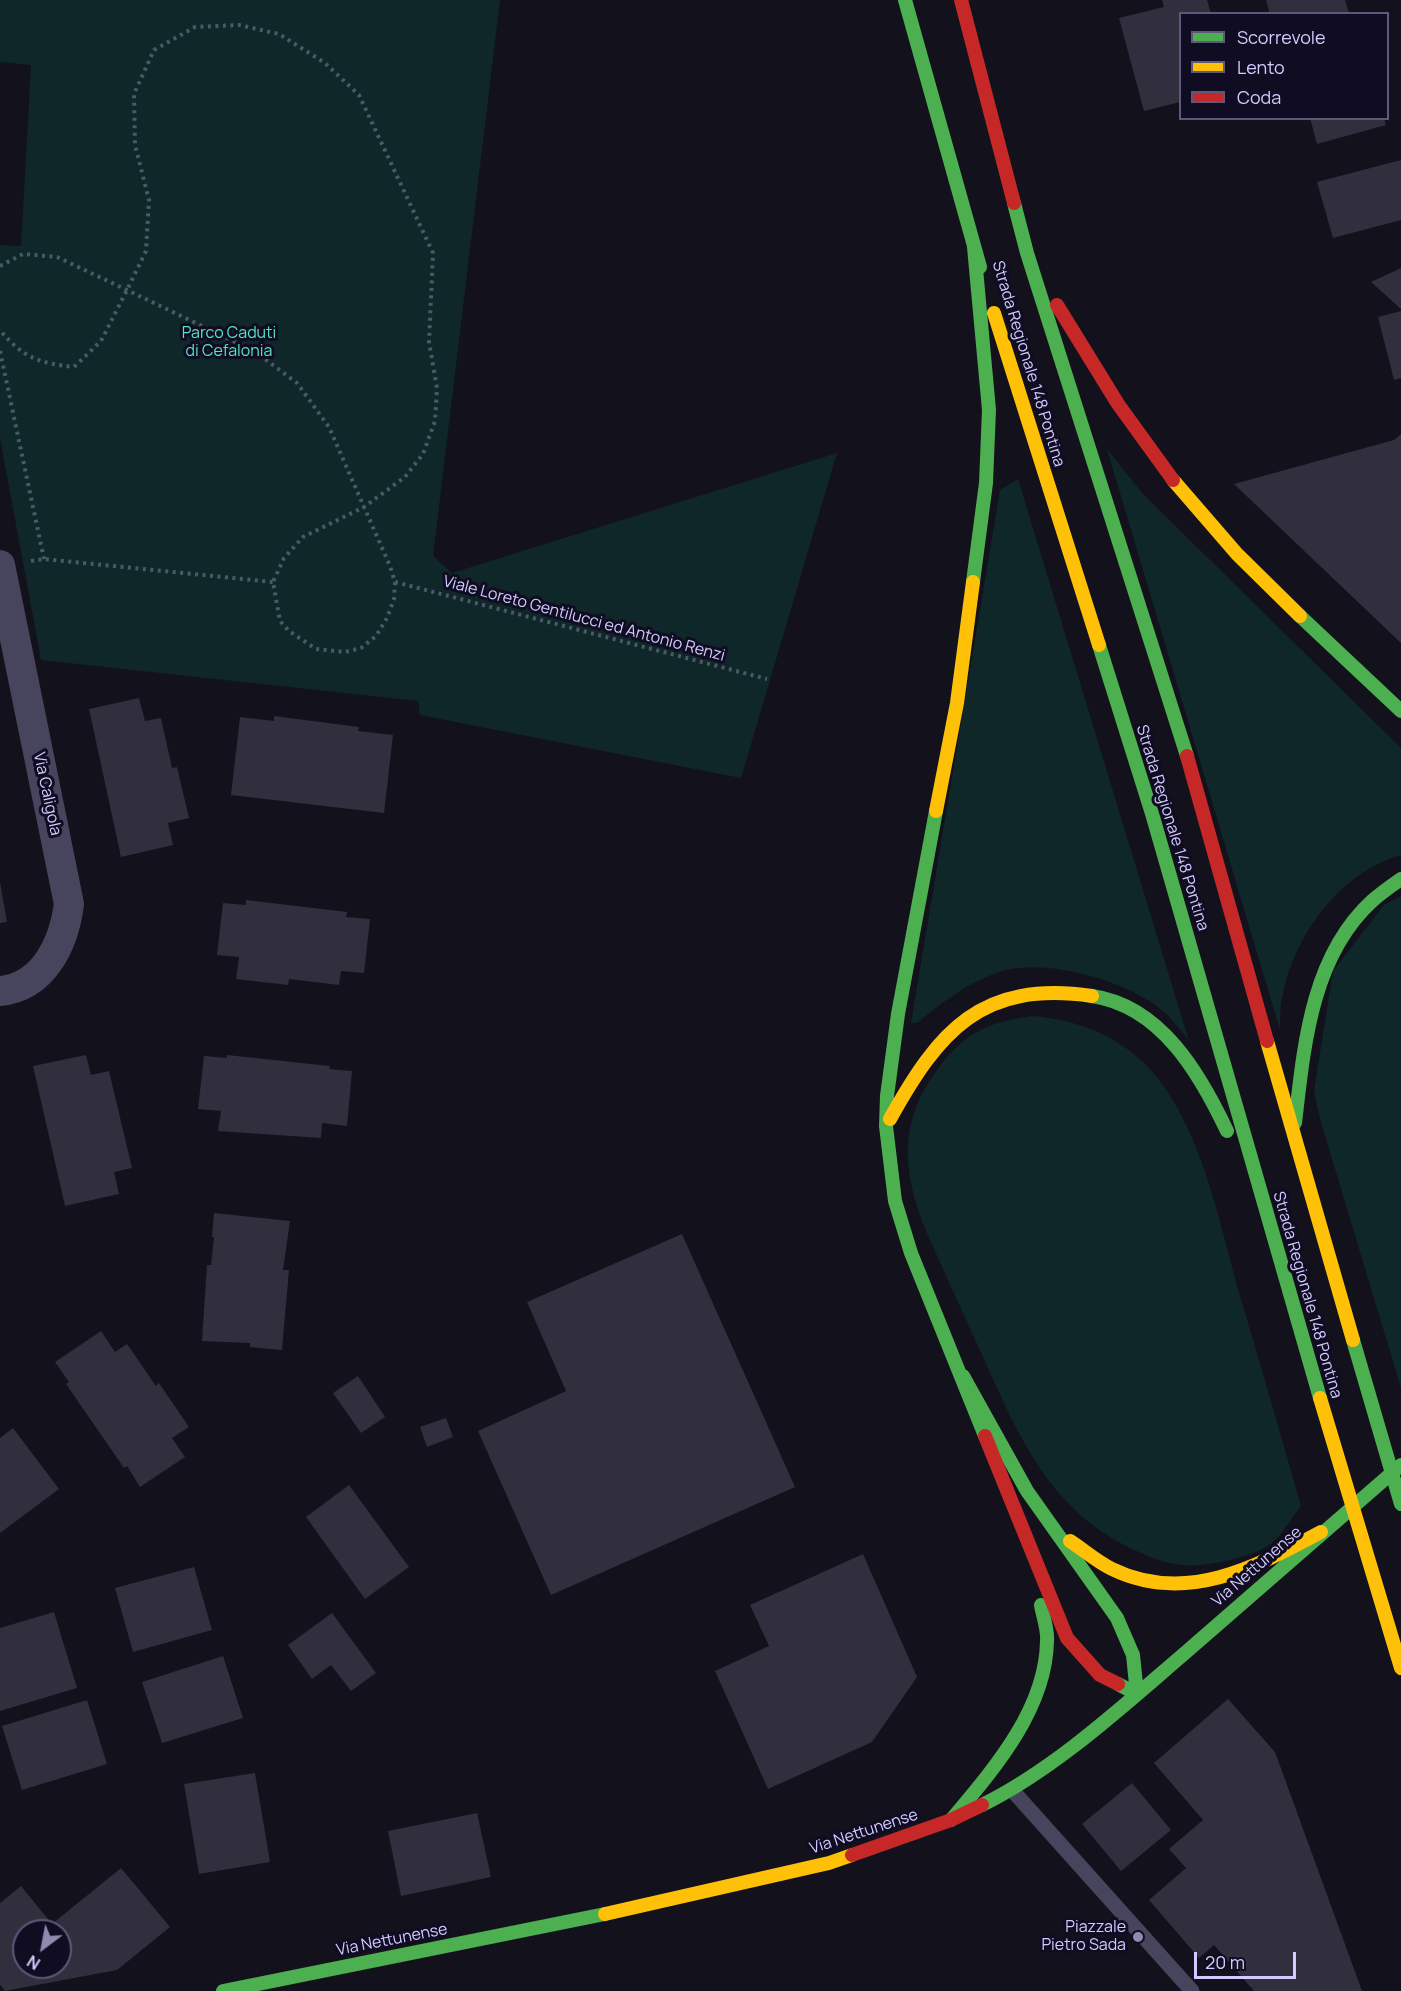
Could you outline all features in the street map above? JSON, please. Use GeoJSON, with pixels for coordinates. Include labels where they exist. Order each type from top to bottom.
{"type":"FeatureCollection","features":[{"type":"Feature","properties":{"kind":"main road","name":"Strada Regionale 148 Pontina"},"geometry":{"type":"LineString","coordinates":[[905,0],[974,247],[1153,817],[1269,1225],[1401,1668]]}},
{"type":"Feature","properties":{"kind":"main road","name":"Strada Regionale 148 Pontina"},"geometry":{"type":"LineString","coordinates":[[961,0],[1027,253],[1200,798],[1293,1137],[1401,1504]]}},
{"type":"Feature","properties":{"kind":"main road"},"geometry":{"type":"LineString","coordinates":[[974,247],[989,411],[985,500],[957,703],[892,1053],[886,1126],[890,1174],[902,1226],[963,1376],[1033,1559],[1067,1638],[1100,1676],[1137,1694]]}},
{"type":"Feature","properties":{"kind":"main road"},"geometry":{"type":"LineString","coordinates":[[1027,253],[1100,379],[1188,499],[1233,550],[1401,711]]}},
{"type":"Feature","properties":{"kind":"main road"},"geometry":{"type":"LineString","coordinates":[[1293,1137],[1309,1022],[1328,960],[1342,936],[1366,906],[1401,879]]}},
{"type":"Feature","properties":{"kind":"main road"},"geometry":{"type":"LineString","coordinates":[[886,1126],[929,1053],[952,1029],[970,1016],[1009,999],[1039,993],[1074,994],[1106,999],[1143,1015],[1173,1042],[1190,1064],[1221,1117],[1269,1225]]}},
{"type":"Feature","properties":{"kind":"main road"},"geometry":{"type":"LineString","coordinates":[[963,1376],[1031,1491],[1067,1539],[1119,1573],[1161,1584],[1205,1585],[1243,1573],[1322,1532]]}},
{"type":"Feature","properties":{"kind":"main road"},"geometry":{"type":"LineString","coordinates":[[963,1376],[1027,1491],[1117,1618],[1133,1655],[1137,1694]]}},
{"type":"Feature","properties":{"kind":"main road","name":"Via Nettunense"},"geometry":{"type":"LineString","coordinates":[[223,1991],[616,1912],[818,1865],[883,1846],[951,1820],[1012,1790],[1137,1694],[1401,1465]]}},
{"type":"Feature","properties":{"kind":"main road"},"geometry":{"type":"LineString","coordinates":[[951,1820],[1000,1763],[1026,1717],[1038,1688],[1048,1644],[1033,1559]]}},
{"type":"Feature","properties":{"kind":"street","name":"Via Caligola"},"geometry":{"type":"LineString","coordinates":[[0,566],[10,663],[69,904],[65,926],[52,959],[29,982],[0,991]]}},
{"type":"Feature","properties":{"kind":"lane"},"geometry":{"type":"LineString","coordinates":[[1012,1790],[1192,1991]]}},
{"type":"Feature","properties":{"kind":"path"},"geometry":{"type":"LineString","coordinates":[[0,266],[23,254],[57,257],[127,290],[254,351],[297,383],[329,427],[364,507],[395,582],[394,599],[387,618],[376,636],[361,648],[345,652],[316,649],[289,631],[280,621],[273,582],[284,558],[303,537],[364,507],[405,477],[423,454],[435,421],[437,388],[429,342],[433,253],[359,95],[325,63],[279,34],[239,25],[195,27],[154,50],[134,94],[135,145],[149,200],[146,251],[127,290],[101,340],[74,367],[41,363],[12,345],[0,330]]}},
{"type":"Feature","properties":{"kind":"path"},"geometry":{"type":"LineString","coordinates":[[0,351],[44,559]]}},
{"type":"Feature","properties":{"kind":"path"},"geometry":{"type":"LineString","coordinates":[[0,566],[44,559],[273,582]]}},
{"type":"Feature","properties":{"kind":"path","name":"Viale Loreto Gentilucci ed Antonio Renzi"},"geometry":{"type":"LineString","coordinates":[[395,582],[767,679]]}},
{"type":"Feature","properties":{"kind":"green space","name":"Parco Caduti di Cefalonia"},"geometry":{"type":"Polygon","coordinates":[[[0,0],[500,0],[433,556],[452,573],[837,453],[741,778],[420,715],[418,701],[41,660],[0,438],[0,245],[21,246],[31,65],[0,62],[0,0]]]}},
{"type":"Feature","properties":{"kind":"green space"},"geometry":{"type":"Polygon","coordinates":[[[1107,449],[1143,494],[1401,748],[1401,855],[1379,863],[1359,875],[1324,908],[1310,927],[1289,971],[1281,1002],[1280,1030],[1107,449]]]}},
{"type":"Feature","properties":{"kind":"green space"},"geometry":{"type":"Polygon","coordinates":[[[1018,479],[1189,1041],[1162,1011],[1143,997],[1125,988],[1083,974],[1040,967],[1020,968],[990,975],[957,993],[917,1023],[911,1023],[1000,490],[1018,479]]]}},
{"type":"Feature","properties":{"kind":"green space"},"geometry":{"type":"Polygon","coordinates":[[[1401,896],[1401,1388],[1320,1119],[1314,1091],[1333,971],[1384,905],[1401,896]]]}},
{"type":"Feature","properties":{"kind":"green space"},"geometry":{"type":"Polygon","coordinates":[[[1033,1016],[1064,1021],[1092,1030],[1119,1043],[1131,1052],[1163,1085],[1179,1111],[1193,1141],[1215,1204],[1301,1506],[1277,1538],[1258,1551],[1218,1563],[1200,1565],[1161,1561],[1109,1536],[1083,1517],[1061,1496],[1042,1472],[1011,1418],[926,1231],[912,1188],[908,1148],[915,1109],[924,1089],[947,1057],[967,1038],[1002,1022],[1033,1016]]]}},
{"type":"Feature","properties":{"kind":"building"},"geometry":{"type":"Polygon","coordinates":[[[1162,0],[1207,0],[1210,12],[1179,12],[1179,102],[1144,111],[1119,18],[1164,7],[1162,0]]]}},
{"type":"Feature","properties":{"kind":"building"},"geometry":{"type":"Polygon","coordinates":[[[1266,0],[1345,0],[1349,12],[1269,12],[1266,0]]]}},
{"type":"Feature","properties":{"kind":"building"},"geometry":{"type":"Polygon","coordinates":[[[1311,120],[1385,120],[1386,125],[1317,144],[1311,120]]]}},
{"type":"Feature","properties":{"kind":"building"},"geometry":{"type":"Polygon","coordinates":[[[1401,160],[1401,220],[1333,238],[1317,182],[1401,160]]]}},
{"type":"Feature","properties":{"kind":"building"},"geometry":{"type":"Polygon","coordinates":[[[1401,268],[1401,309],[1371,282],[1401,268]]]}},
{"type":"Feature","properties":{"kind":"building"},"geometry":{"type":"Polygon","coordinates":[[[1401,311],[1401,378],[1394,380],[1378,317],[1401,311]]]}},
{"type":"Feature","properties":{"kind":"building"},"geometry":{"type":"Polygon","coordinates":[[[1401,434],[1401,643],[1234,484],[1394,440],[1401,434]]]}},
{"type":"Feature","properties":{"kind":"building"},"geometry":{"type":"Polygon","coordinates":[[[139,698],[145,721],[161,718],[172,768],[177,767],[189,818],[168,823],[173,845],[121,857],[89,709],[139,698]]]}},
{"type":"Feature","properties":{"kind":"building"},"geometry":{"type":"Polygon","coordinates":[[[274,716],[359,727],[358,731],[393,735],[384,813],[231,795],[240,717],[274,721],[274,716]]]}},
{"type":"Feature","properties":{"kind":"building"},"geometry":{"type":"Polygon","coordinates":[[[0,882],[7,922],[0,923],[0,882]]]}},
{"type":"Feature","properties":{"kind":"building"},"geometry":{"type":"Polygon","coordinates":[[[246,900],[347,912],[346,917],[370,919],[364,973],[341,971],[339,985],[289,979],[288,985],[236,979],[239,957],[217,955],[223,903],[246,905],[246,900]]]}},
{"type":"Feature","properties":{"kind":"building"},"geometry":{"type":"Polygon","coordinates":[[[86,1055],[91,1075],[109,1071],[132,1168],[114,1172],[119,1194],[65,1206],[33,1066],[86,1055]]]}},
{"type":"Feature","properties":{"kind":"building"},"geometry":{"type":"Polygon","coordinates":[[[227,1055],[330,1066],[329,1069],[352,1071],[347,1126],[322,1123],[321,1138],[218,1131],[221,1111],[198,1109],[204,1056],[227,1058],[227,1055]]]}},
{"type":"Feature","properties":{"kind":"building"},"geometry":{"type":"Polygon","coordinates":[[[214,1213],[290,1221],[283,1270],[289,1270],[282,1350],[250,1347],[250,1343],[202,1341],[207,1265],[211,1265],[214,1237],[212,1237],[214,1213]]]}},
{"type":"Feature","properties":{"kind":"building"},"geometry":{"type":"Polygon","coordinates":[[[682,1234],[795,1487],[551,1595],[478,1431],[566,1391],[527,1302],[682,1234]]]}},
{"type":"Feature","properties":{"kind":"building"},"geometry":{"type":"Polygon","coordinates":[[[101,1331],[115,1352],[127,1344],[156,1386],[159,1383],[189,1427],[172,1438],[185,1457],[140,1487],[127,1466],[124,1468],[66,1384],[69,1382],[55,1362],[101,1331]]]}},
{"type":"Feature","properties":{"kind":"building"},"geometry":{"type":"Polygon","coordinates":[[[358,1376],[385,1417],[361,1433],[333,1393],[358,1376]]]}},
{"type":"Feature","properties":{"kind":"building"},"geometry":{"type":"Polygon","coordinates":[[[446,1418],[453,1437],[427,1447],[420,1427],[446,1418]]]}},
{"type":"Feature","properties":{"kind":"building"},"geometry":{"type":"Polygon","coordinates":[[[13,1428],[59,1489],[0,1533],[0,1438],[13,1428]]]}},
{"type":"Feature","properties":{"kind":"building"},"geometry":{"type":"Polygon","coordinates":[[[349,1485],[409,1567],[365,1599],[306,1517],[349,1485]]]}},
{"type":"Feature","properties":{"kind":"building"},"geometry":{"type":"Polygon","coordinates":[[[863,1554],[917,1677],[872,1742],[768,1789],[715,1671],[769,1646],[750,1605],[863,1554]]]}},
{"type":"Feature","properties":{"kind":"building"},"geometry":{"type":"Polygon","coordinates":[[[194,1567],[212,1630],[133,1652],[115,1588],[194,1567]]]}},
{"type":"Feature","properties":{"kind":"building"},"geometry":{"type":"Polygon","coordinates":[[[54,1612],[77,1688],[0,1711],[0,1628],[54,1612]]]}},
{"type":"Feature","properties":{"kind":"building"},"geometry":{"type":"Polygon","coordinates":[[[332,1613],[376,1673],[351,1691],[331,1665],[312,1679],[288,1645],[332,1613]]]}},
{"type":"Feature","properties":{"kind":"building"},"geometry":{"type":"Polygon","coordinates":[[[223,1656],[243,1718],[162,1743],[142,1682],[223,1656]]]}},
{"type":"Feature","properties":{"kind":"building"},"geometry":{"type":"Polygon","coordinates":[[[1228,1699],[1275,1752],[1362,1991],[1254,1991],[1214,1945],[1199,1958],[1149,1900],[1186,1868],[1169,1849],[1203,1820],[1154,1763],[1228,1699]]]}},
{"type":"Feature","properties":{"kind":"building"},"geometry":{"type":"Polygon","coordinates":[[[87,1700],[107,1764],[22,1790],[2,1726],[87,1700]]]}},
{"type":"Feature","properties":{"kind":"building"},"geometry":{"type":"Polygon","coordinates":[[[255,1773],[270,1862],[199,1874],[184,1784],[255,1773]]]}},
{"type":"Feature","properties":{"kind":"building"},"geometry":{"type":"Polygon","coordinates":[[[1132,1783],[1171,1830],[1121,1871],[1082,1824],[1132,1783]]]}},
{"type":"Feature","properties":{"kind":"building"},"geometry":{"type":"Polygon","coordinates":[[[477,1813],[491,1877],[401,1896],[388,1831],[477,1813]]]}},
{"type":"Feature","properties":{"kind":"building"},"geometry":{"type":"Polygon","coordinates":[[[121,1868],[170,1927],[117,1970],[72,1978],[72,1919],[58,1919],[121,1868]]]}},
{"type":"Feature","properties":{"kind":"building"},"geometry":{"type":"Polygon","coordinates":[[[21,1886],[48,1919],[12,1919],[12,1979],[69,1979],[5,1991],[0,1985],[0,1903],[21,1886]]]}},
{"type":"Feature","properties":{"kind":"traffic: fast"},"geometry":{"type":"LineString","coordinates":[[905,0],[980,267]]}},
{"type":"Feature","properties":{"kind":"traffic: fast"},"geometry":{"type":"LineString","coordinates":[[1014,203],[1027,253],[1187,756]]}},
{"type":"Feature","properties":{"kind":"traffic: fast"},"geometry":{"type":"LineString","coordinates":[[973,582],[986,483],[989,410],[974,247]]}},
{"type":"Feature","properties":{"kind":"traffic: fast"},"geometry":{"type":"LineString","coordinates":[[1300,616],[1401,711]]}},
{"type":"Feature","properties":{"kind":"traffic: fast"},"geometry":{"type":"LineString","coordinates":[[1099,645],[1153,817],[1320,1398]]}},
{"type":"Feature","properties":{"kind":"traffic: fast"},"geometry":{"type":"LineString","coordinates":[[936,811],[898,1014],[887,1096],[886,1126],[895,1201],[911,1253],[985,1436]]}},
{"type":"Feature","properties":{"kind":"traffic: fast"},"geometry":{"type":"LineString","coordinates":[[1295,1123],[1307,1034],[1323,976],[1336,948],[1352,923],[1382,892],[1401,879]]}},
{"type":"Feature","properties":{"kind":"traffic: fast"},"geometry":{"type":"LineString","coordinates":[[1092,996],[1117,1002],[1138,1013],[1158,1028],[1191,1066],[1227,1131]]}},
{"type":"Feature","properties":{"kind":"traffic: fast"},"geometry":{"type":"LineString","coordinates":[[1353,1340],[1401,1504]]}},
{"type":"Feature","properties":{"kind":"traffic: fast"},"geometry":{"type":"LineString","coordinates":[[963,1376],[1027,1491],[1117,1618],[1133,1655],[1137,1694],[1118,1684]]}},
{"type":"Feature","properties":{"kind":"traffic: fast"},"geometry":{"type":"LineString","coordinates":[[982,1805],[1036,1774],[1113,1715],[1401,1465]]}},
{"type":"Feature","properties":{"kind":"traffic: fast"},"geometry":{"type":"LineString","coordinates":[[951,1820],[1000,1760],[1027,1715],[1044,1666],[1047,1641],[1041,1605]]}},
{"type":"Feature","properties":{"kind":"traffic: fast"},"geometry":{"type":"LineString","coordinates":[[223,1991],[605,1914]]}},
{"type":"Feature","properties":{"kind":"traffic: slow"},"geometry":{"type":"LineString","coordinates":[[994,313],[1099,645]]}},
{"type":"Feature","properties":{"kind":"traffic: slow"},"geometry":{"type":"LineString","coordinates":[[1173,480],[1237,554],[1300,616]]}},
{"type":"Feature","properties":{"kind":"traffic: slow"},"geometry":{"type":"LineString","coordinates":[[936,811],[957,703],[973,582]]}},
{"type":"Feature","properties":{"kind":"traffic: slow"},"geometry":{"type":"LineString","coordinates":[[890,1119],[927,1060],[946,1037],[968,1018],[992,1005],[1020,996],[1053,993],[1092,996]]}},
{"type":"Feature","properties":{"kind":"traffic: slow"},"geometry":{"type":"LineString","coordinates":[[1267,1041],[1353,1340]]}},
{"type":"Feature","properties":{"kind":"traffic: slow"},"geometry":{"type":"LineString","coordinates":[[1320,1398],[1401,1668]]}},
{"type":"Feature","properties":{"kind":"traffic: slow"},"geometry":{"type":"LineString","coordinates":[[1070,1541],[1112,1569],[1140,1579],[1167,1583],[1194,1582],[1246,1569],[1321,1532]]}},
{"type":"Feature","properties":{"kind":"traffic: slow"},"geometry":{"type":"LineString","coordinates":[[605,1914],[829,1863],[852,1855]]}},
{"type":"Feature","properties":{"kind":"traffic: jam"},"geometry":{"type":"LineString","coordinates":[[961,0],[1014,203]]}},
{"type":"Feature","properties":{"kind":"traffic: jam"},"geometry":{"type":"LineString","coordinates":[[1057,305],[1118,404],[1173,480]]}},
{"type":"Feature","properties":{"kind":"traffic: jam"},"geometry":{"type":"LineString","coordinates":[[1187,756],[1267,1041]]}},
{"type":"Feature","properties":{"kind":"traffic: jam"},"geometry":{"type":"LineString","coordinates":[[985,1436],[1067,1638],[1100,1675],[1118,1684]]}},
{"type":"Feature","properties":{"kind":"traffic: jam"},"geometry":{"type":"LineString","coordinates":[[852,1855],[951,1820],[982,1805]]}},
{"type":"Feature","properties":{"kind":"place","name":"Piazzale Pietro Sada"},"geometry":{"type":"Point","coordinates":[1138,1937]}}]}
